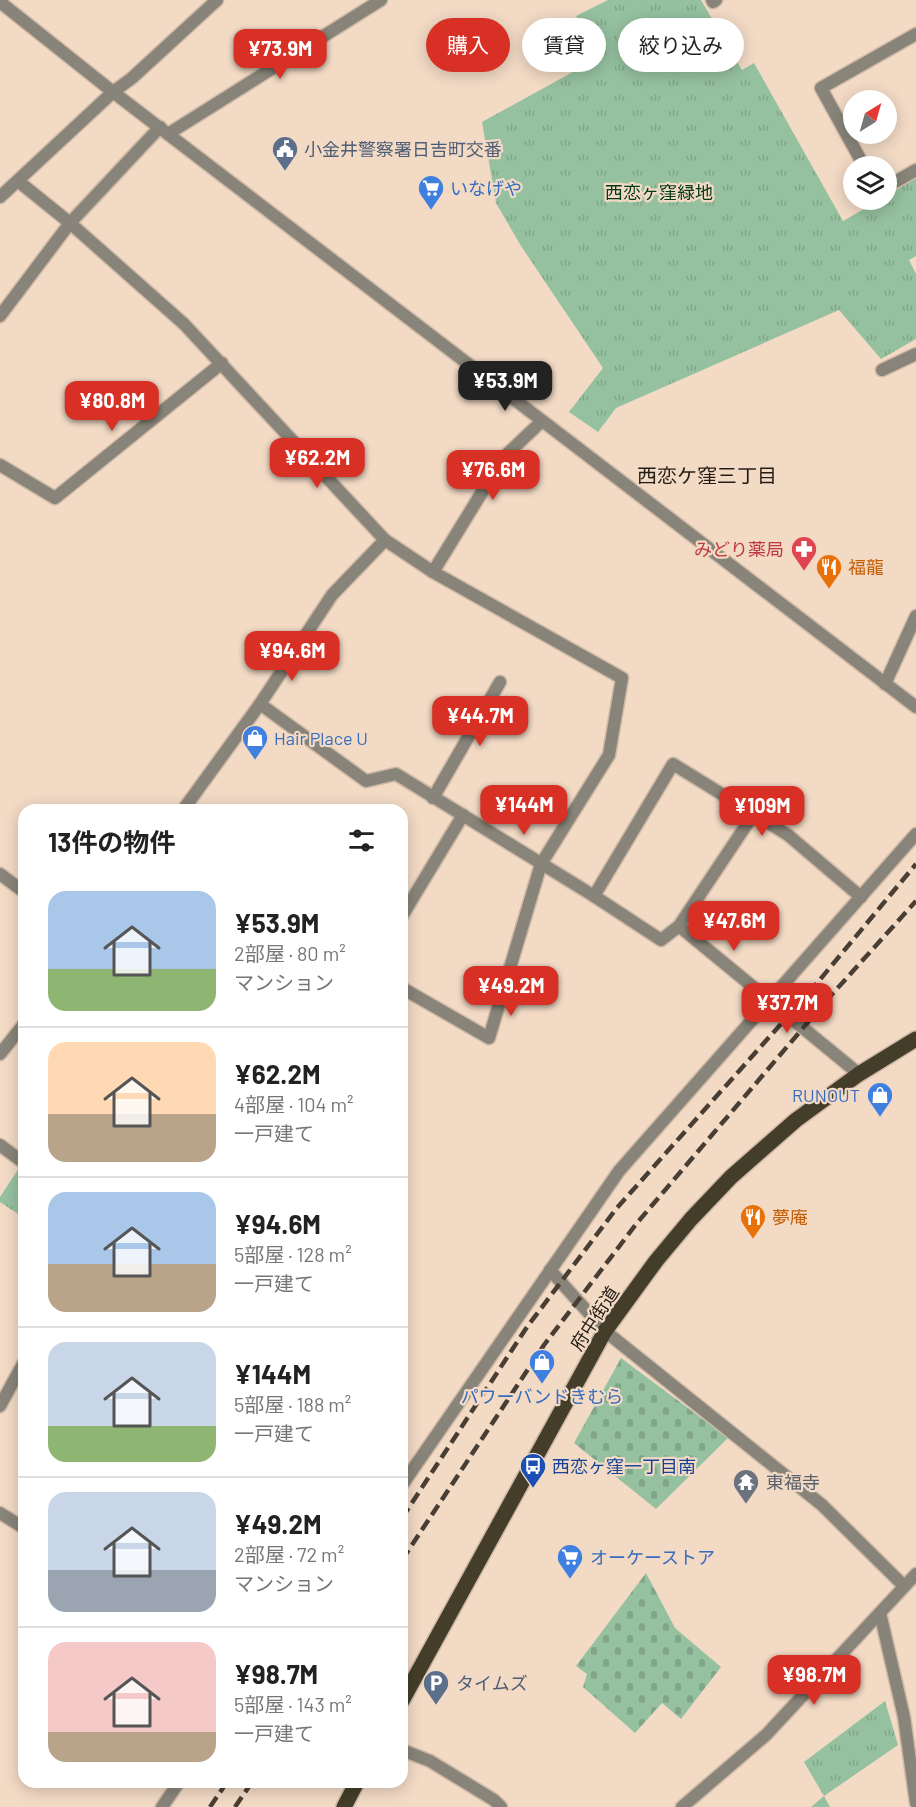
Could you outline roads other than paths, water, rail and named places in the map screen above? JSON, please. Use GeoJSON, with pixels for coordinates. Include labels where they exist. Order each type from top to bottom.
{"type":"FeatureCollection","features":[{"type":"Feature","properties":{"kind":"main road","name":"府中街道"},"geometry":{"type":"LineString","coordinates":[[408,1690],[606,1331],[656,1261],[691,1219],[731,1177],[796,1120],[859,1074],[916,1040]]}},
{"type":"Feature","properties":{"kind":"main road"},"geometry":{"type":"LineString","coordinates":[[344,1807],[354,1788]]}},
{"type":"Feature","properties":{"kind":"street"},"geometry":{"type":"LineString","coordinates":[[0,197],[217,0]]}},
{"type":"Feature","properties":{"kind":"street"},"geometry":{"type":"LineString","coordinates":[[0,316],[69,223],[164,131],[381,0]]}},
{"type":"Feature","properties":{"kind":"street"},"geometry":{"type":"LineString","coordinates":[[0,2],[113,92],[916,708]]}},
{"type":"Feature","properties":{"kind":"street"},"geometry":{"type":"LineString","coordinates":[[858,156],[821,88],[916,34]]}},
{"type":"Feature","properties":{"kind":"street"},"geometry":{"type":"LineString","coordinates":[[897,181],[916,170]]}},
{"type":"Feature","properties":{"kind":"street"},"geometry":{"type":"LineString","coordinates":[[18,181],[184,324],[385,540],[433,572],[622,678],[609,755],[541,864],[489,1038],[408,991]]}},
{"type":"Feature","properties":{"kind":"street"},"geometry":{"type":"LineString","coordinates":[[882,370],[916,354]]}},
{"type":"Feature","properties":{"kind":"street"},"geometry":{"type":"LineString","coordinates":[[0,465],[55,498],[222,363]]}},
{"type":"Feature","properties":{"kind":"street"},"geometry":{"type":"LineString","coordinates":[[433,572],[503,458],[542,421]]}},
{"type":"Feature","properties":{"kind":"street"},"geometry":{"type":"LineString","coordinates":[[187,804],[260,704],[332,595],[385,540]]}},
{"type":"Feature","properties":{"kind":"street"},"geometry":{"type":"LineString","coordinates":[[885,684],[916,616]]}},
{"type":"Feature","properties":{"kind":"street"},"geometry":{"type":"LineString","coordinates":[[434,798],[500,682]]}},
{"type":"Feature","properties":{"kind":"street"},"geometry":{"type":"LineString","coordinates":[[260,704],[366,781],[396,774],[661,940],[679,926],[753,815]]}},
{"type":"Feature","properties":{"kind":"street"},"geometry":{"type":"LineString","coordinates":[[594,896],[673,764],[788,835],[861,897]]}},
{"type":"Feature","properties":{"kind":"street"},"geometry":{"type":"LineString","coordinates":[[408,906],[463,815]]}},
{"type":"Feature","properties":{"kind":"street"},"geometry":{"type":"LineString","coordinates":[[408,1476],[620,1171],[916,834]]}},
{"type":"Feature","properties":{"kind":"street"},"geometry":{"type":"LineString","coordinates":[[0,874],[18,888]]}},
{"type":"Feature","properties":{"kind":"street"},"geometry":{"type":"LineString","coordinates":[[679,926],[859,1074]]}},
{"type":"Feature","properties":{"kind":"street"},"geometry":{"type":"LineString","coordinates":[[0,1054],[18,1031]]}},
{"type":"Feature","properties":{"kind":"street"},"geometry":{"type":"LineString","coordinates":[[0,1145],[18,1156]]}},
{"type":"Feature","properties":{"kind":"street"},"geometry":{"type":"LineString","coordinates":[[550,1270],[606,1331],[822,1505],[904,1586]]}},
{"type":"Feature","properties":{"kind":"street"},"geometry":{"type":"LineString","coordinates":[[2,1398],[18,1372]]}},
{"type":"Feature","properties":{"kind":"street"},"geometry":{"type":"LineString","coordinates":[[2,1518],[18,1525]]}},
{"type":"Feature","properties":{"kind":"street"},"geometry":{"type":"LineString","coordinates":[[682,1807],[766,1735],[916,1574]]}},
{"type":"Feature","properties":{"kind":"street"},"geometry":{"type":"LineString","coordinates":[[880,1613],[904,1717],[916,1803]]}},
{"type":"Feature","properties":{"kind":"street"},"geometry":{"type":"LineString","coordinates":[[408,1752],[430,1761],[494,1805]]}},
{"type":"Feature","properties":{"kind":"street"},"geometry":{"type":"LineString","coordinates":[[162,1807],[175,1788]]}},
{"type":"Feature","properties":{"kind":"railway"},"geometry":{"type":"LineString","coordinates":[[408,1509],[527,1327],[616,1209],[813,988],[916,864]]}},
{"type":"Feature","properties":{"kind":"railway"},"geometry":{"type":"LineString","coordinates":[[408,1551],[544,1345],[637,1223],[826,1001],[916,901]]}},
{"type":"Feature","properties":{"kind":"railway"},"geometry":{"type":"LineString","coordinates":[[210,1807],[223,1788]]}},
{"type":"Feature","properties":{"kind":"railway"},"geometry":{"type":"LineString","coordinates":[[235,1807],[248,1788]]}},
{"type":"Feature","properties":{"kind":"place","name":"小金井警察署日吉町交番"},"geometry":{"type":"Point","coordinates":[285,172]}},
{"type":"Feature","properties":{"kind":"place","name":"いなげや"},"geometry":{"type":"Point","coordinates":[431,211]}},
{"type":"Feature","properties":{"kind":"place","name":"みどり薬局"},"geometry":{"type":"Point","coordinates":[804,572]}},
{"type":"Feature","properties":{"kind":"place","name":"福龍"},"geometry":{"type":"Point","coordinates":[829,590]}},
{"type":"Feature","properties":{"kind":"place","name":"Hair Place U"},"geometry":{"type":"Point","coordinates":[255,761]}},
{"type":"Feature","properties":{"kind":"place","name":"RUNOUT"},"geometry":{"type":"Point","coordinates":[880,1118]}},
{"type":"Feature","properties":{"kind":"place","name":"夢庵"},"geometry":{"type":"Point","coordinates":[753,1240]}},
{"type":"Feature","properties":{"kind":"place","name":"パワーバンドきむら"},"geometry":{"type":"Point","coordinates":[542,1385]}},
{"type":"Feature","properties":{"kind":"place","name":"西恋ヶ窪一丁目南"},"geometry":{"type":"Point","coordinates":[533,1489]}},
{"type":"Feature","properties":{"kind":"place","name":"東福寺"},"geometry":{"type":"Point","coordinates":[746,1505]}},
{"type":"Feature","properties":{"kind":"place","name":"オーケーストア"},"geometry":{"type":"Point","coordinates":[570,1580]}},
{"type":"Feature","properties":{"kind":"place","name":"タイムズ"},"geometry":{"type":"Point","coordinates":[436,1706]}},
{"type":"Feature","properties":{"kind":"district","name":"西恋ケ窪三丁目"},"geometry":{"type":"Point","coordinates":[707,475]}},
{"type":"Feature","properties":{"kind":"park label","name":"西恋ヶ窪緑地"},"geometry":{"type":"Point","coordinates":[659,192]}}]}
